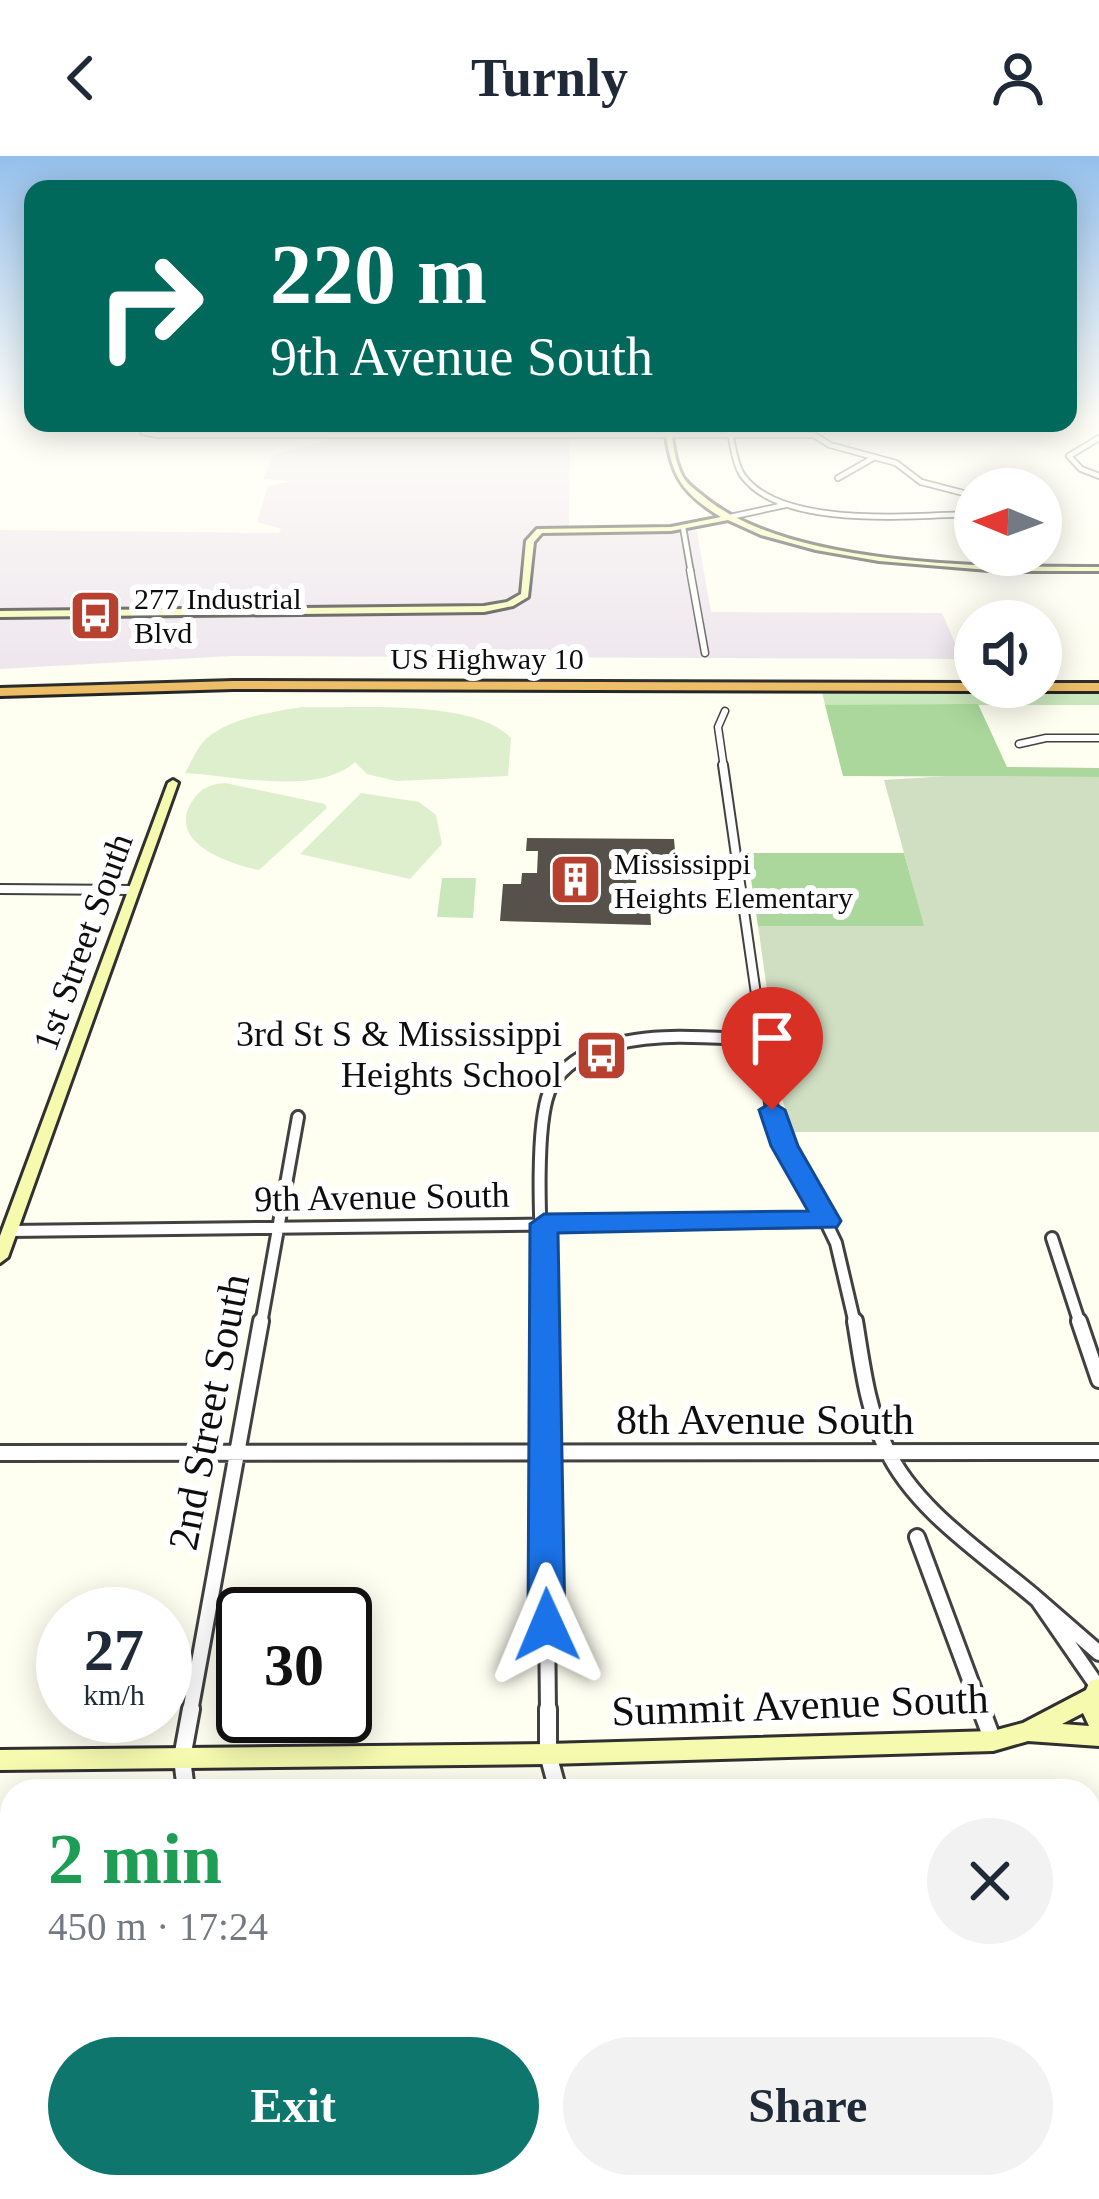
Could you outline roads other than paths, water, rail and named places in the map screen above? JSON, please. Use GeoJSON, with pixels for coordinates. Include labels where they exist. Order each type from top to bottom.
{"type":"FeatureCollection","features":[{"type":"Feature","properties":{"kind":"highway","name":"US Highway 10"},"geometry":{"type":"LineString","coordinates":[[0,680],[421,673],[954,674]]}},
{"type":"Feature","properties":{"kind":"highway"},"geometry":{"type":"LineString","coordinates":[[1062,675],[1099,675]]}},
{"type":"Feature","properties":{"kind":"highway","name":"US Highway 10"},"geometry":{"type":"LineString","coordinates":[[0,692],[212,685],[954,687]]}},
{"type":"Feature","properties":{"kind":"highway"},"geometry":{"type":"LineString","coordinates":[[1062,687],[1099,687]]}},
{"type":"Feature","properties":{"kind":"street"},"geometry":{"type":"LineString","coordinates":[[719,510],[823,548],[902,562],[1099,569]]}},
{"type":"Feature","properties":{"kind":"street"},"geometry":{"type":"LineString","coordinates":[[0,614],[484,609],[510,604],[525,595],[530,541],[540,531],[682,527],[761,510]]}},
{"type":"Feature","properties":{"kind":"street"},"geometry":{"type":"LineString","coordinates":[[825,510],[954,514]]}},
{"type":"Feature","properties":{"kind":"street"},"geometry":{"type":"LineString","coordinates":[[682,527],[688,535],[705,653]]}},
{"type":"Feature","properties":{"kind":"street"},"geometry":{"type":"LineString","coordinates":[[725,711],[718,727],[777,1129],[827,1221],[846,1279],[872,1407],[887,1451],[909,1482],[1099,1653]]}},
{"type":"Feature","properties":{"kind":"street"},"geometry":{"type":"LineString","coordinates":[[1019,744],[1046,738],[1099,738]]}},
{"type":"Feature","properties":{"kind":"street","name":"1st Street South"},"geometry":{"type":"LineString","coordinates":[[0,1257],[173,783]]}},
{"type":"Feature","properties":{"kind":"street"},"geometry":{"type":"LineString","coordinates":[[0,889],[134,890]]}},
{"type":"Feature","properties":{"kind":"street"},"geometry":{"type":"LineString","coordinates":[[555,1779],[548,1754],[542,1107],[562,1069],[597,1048],[627,1041],[762,1040]]}},
{"type":"Feature","properties":{"kind":"street","name":"2nd Street South"},"geometry":{"type":"LineString","coordinates":[[185,1779],[182,1758],[298,1117]]}},
{"type":"Feature","properties":{"kind":"street","name":"9th Avenue South"},"geometry":{"type":"LineString","coordinates":[[10,1231],[827,1221]]}},
{"type":"Feature","properties":{"kind":"street"},"geometry":{"type":"LineString","coordinates":[[1052,1238],[1093,1345],[1099,1380]]}},
{"type":"Feature","properties":{"kind":"street","name":"8th Avenue South"},"geometry":{"type":"LineString","coordinates":[[0,1453],[1099,1452]]}},
{"type":"Feature","properties":{"kind":"street"},"geometry":{"type":"LineString","coordinates":[[917,1537],[993,1741]]}},
{"type":"Feature","properties":{"kind":"street"},"geometry":{"type":"LineString","coordinates":[[1038,1600],[1097,1690],[1093,1714],[1099,1724]]}},
{"type":"Feature","properties":{"kind":"street","name":"Summit Avenue South"},"geometry":{"type":"LineString","coordinates":[[0,1760],[548,1754],[993,1741],[1027,1732],[1097,1690]]}},
{"type":"Feature","properties":{"kind":"street","name":"Summit Avenue South"},"geometry":{"type":"LineString","coordinates":[[1027,1732],[1099,1736]]}},
{"type":"Feature","properties":{"kind":"place","name":"277 Industrial Blvd"},"geometry":{"type":"Point","coordinates":[95,615]}},
{"type":"Feature","properties":{"kind":"place","name":"Mississippi Heights Elementary"},"geometry":{"type":"Point","coordinates":[575,880]}},
{"type":"Feature","properties":{"kind":"place","name":"3rd St S & Mississippi Heights School"},"geometry":{"type":"Point","coordinates":[601,1055]}}]}
